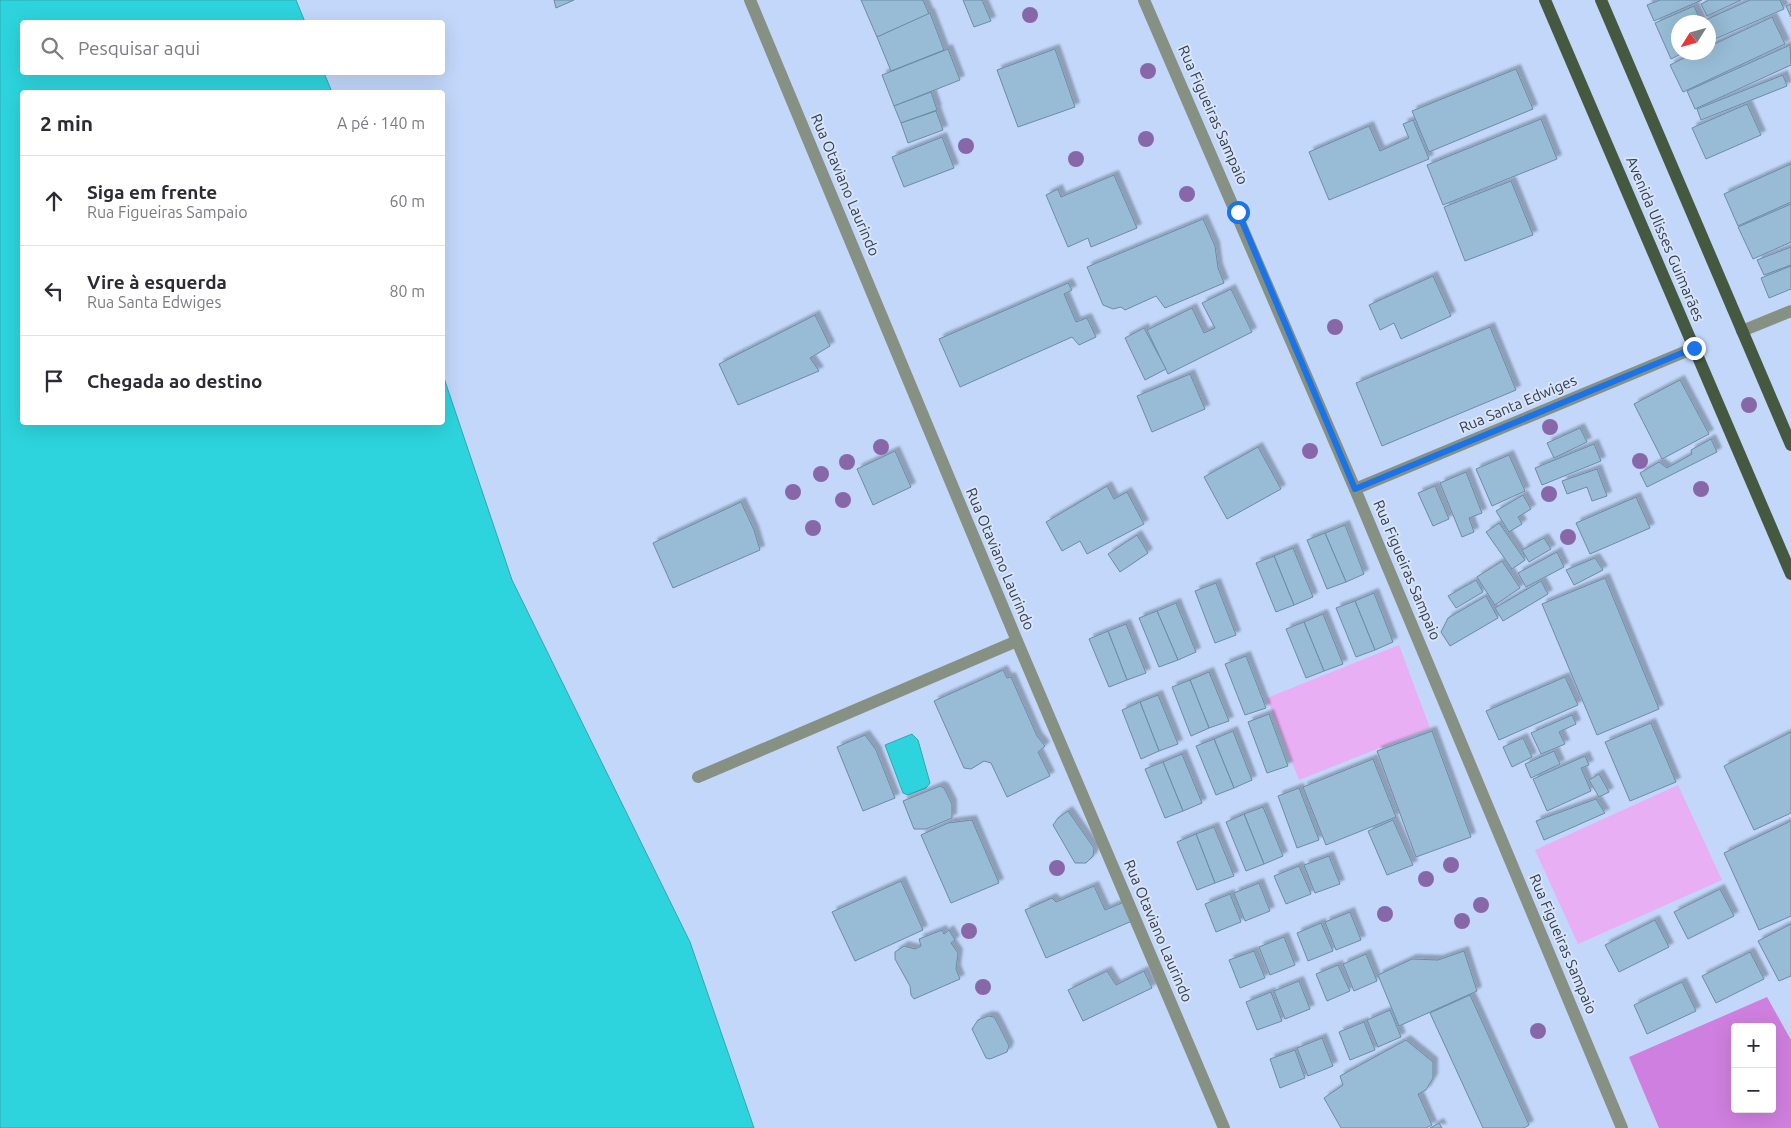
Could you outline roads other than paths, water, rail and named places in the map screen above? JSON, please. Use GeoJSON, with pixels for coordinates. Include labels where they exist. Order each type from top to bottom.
{"type":"FeatureCollection","features":[{"type":"Feature","properties":{"kind":"main road","name":"Avenida Ulisses Guimarães"},"geometry":{"type":"LineString","coordinates":[[1545,0],[1791,574]]}},
{"type":"Feature","properties":{"kind":"main road"},"geometry":{"type":"LineString","coordinates":[[1601,0],[1791,444]]}},
{"type":"Feature","properties":{"kind":"street","name":"Rua Otaviano Laurindo"},"geometry":{"type":"LineString","coordinates":[[750,0],[1017,642],[1224,1128]]}},
{"type":"Feature","properties":{"kind":"street","name":"Rua Figueiras Sampaio"},"geometry":{"type":"LineString","coordinates":[[1144,0],[1355,489],[1622,1128]]}},
{"type":"Feature","properties":{"kind":"street"},"geometry":{"type":"LineString","coordinates":[[1742,332],[1791,311]]}},
{"type":"Feature","properties":{"kind":"street","name":"Rua Santa Edwiges"},"geometry":{"type":"LineString","coordinates":[[1355,489],[1694,348]]}},
{"type":"Feature","properties":{"kind":"street"},"geometry":{"type":"LineString","coordinates":[[698,777],[1017,642]]}}]}
